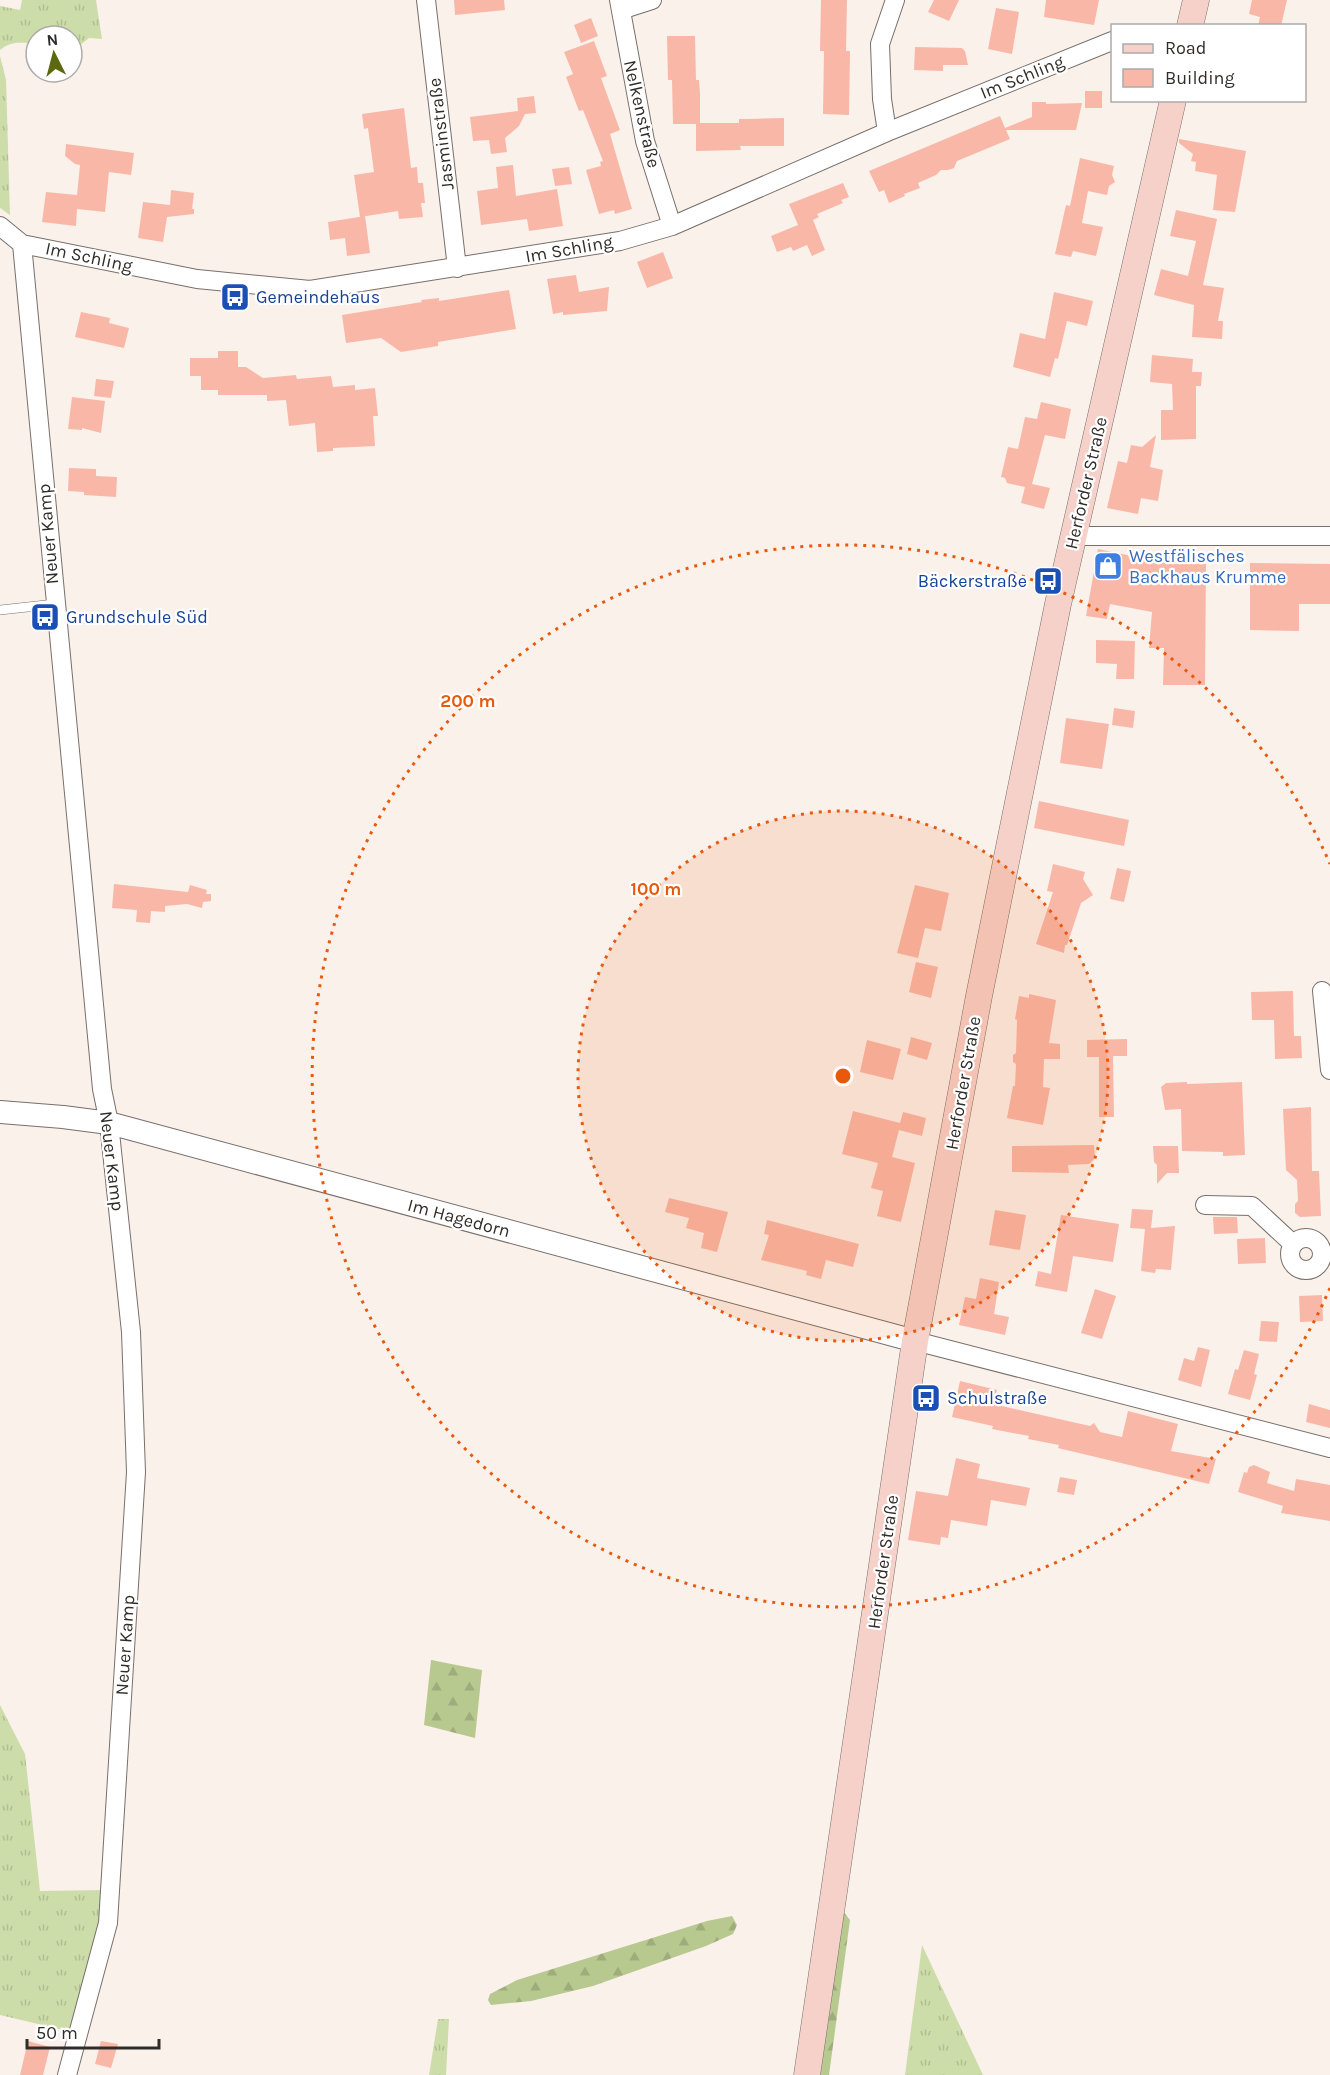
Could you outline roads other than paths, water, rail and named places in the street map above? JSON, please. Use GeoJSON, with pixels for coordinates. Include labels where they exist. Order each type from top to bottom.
{"type":"FeatureCollection","features":[{"type":"Feature","properties":{"kind":"main road"},"geometry":{"type":"LineString","coordinates":[[1190,24],[1196,0]]}},
{"type":"Feature","properties":{"kind":"main road","name":"Herforder Straße"},"geometry":{"type":"LineString","coordinates":[[807,2075],[915,1341],[978,996],[1056,615],[1173,102]]}},
{"type":"Feature","properties":{"kind":"street","name":"Jasminstraße"},"geometry":{"type":"LineString","coordinates":[[426,0],[457,268]]}},
{"type":"Feature","properties":{"kind":"street"},"geometry":{"type":"LineString","coordinates":[[620,5],[652,0]]}},
{"type":"Feature","properties":{"kind":"street"},"geometry":{"type":"LineString","coordinates":[[887,132],[882,99],[880,44],[895,0]]}},
{"type":"Feature","properties":{"kind":"street","name":"Nelkenstraße"},"geometry":{"type":"LineString","coordinates":[[620,5],[645,141],[672,226]]}},
{"type":"Feature","properties":{"kind":"street","name":"Im Schling"},"geometry":{"type":"LineString","coordinates":[[0,226],[22,244],[197,279],[310,290],[620,241],[672,226],[887,132],[1111,42]]}},
{"type":"Feature","properties":{"kind":"street","name":"Neuer Kamp"},"geometry":{"type":"LineString","coordinates":[[22,244],[102,1089],[109,1123],[131,1332],[136,1472],[108,1923],[67,2075]]}},
{"type":"Feature","properties":{"kind":"street"},"geometry":{"type":"LineString","coordinates":[[1074,536],[1330,536]]}},
{"type":"Feature","properties":{"kind":"street"},"geometry":{"type":"LineString","coordinates":[[1322,991],[1330,1070]]}},
{"type":"Feature","properties":{"kind":"street","name":"Im Hagedorn"},"geometry":{"type":"LineString","coordinates":[[0,1112],[109,1123],[915,1341]]}},
{"type":"Feature","properties":{"kind":"street"},"geometry":{"type":"LineString","coordinates":[[1205,1205],[1252,1206],[1293,1244]]}},
{"type":"Feature","properties":{"kind":"street"},"geometry":{"type":"LineString","coordinates":[[1324,1237],[1322,1254],[1324,1271],[1305,1271],[1293,1264],[1290,1251],[1293,1244],[1306,1238],[1324,1237]]}},
{"type":"Feature","properties":{"kind":"street"},"geometry":{"type":"LineString","coordinates":[[915,1341],[1330,1448]]}},
{"type":"Feature","properties":{"kind":"lane"},"geometry":{"type":"LineString","coordinates":[[0,610],[55,604]]}},
{"type":"Feature","properties":{"kind":"place","name":"Gemeindehaus"},"geometry":{"type":"Point","coordinates":[235,297]}},
{"type":"Feature","properties":{"kind":"place","name":"Westfälisches Backhaus Krumme"},"geometry":{"type":"Point","coordinates":[1108,566]}},
{"type":"Feature","properties":{"kind":"place","name":"Bäckerstraße"},"geometry":{"type":"Point","coordinates":[1048,581]}},
{"type":"Feature","properties":{"kind":"place","name":"Grundschule Süd"},"geometry":{"type":"Point","coordinates":[45,617]}},
{"type":"Feature","properties":{"kind":"place","name":"Schulstraße"},"geometry":{"type":"Point","coordinates":[926,1398]}}]}
